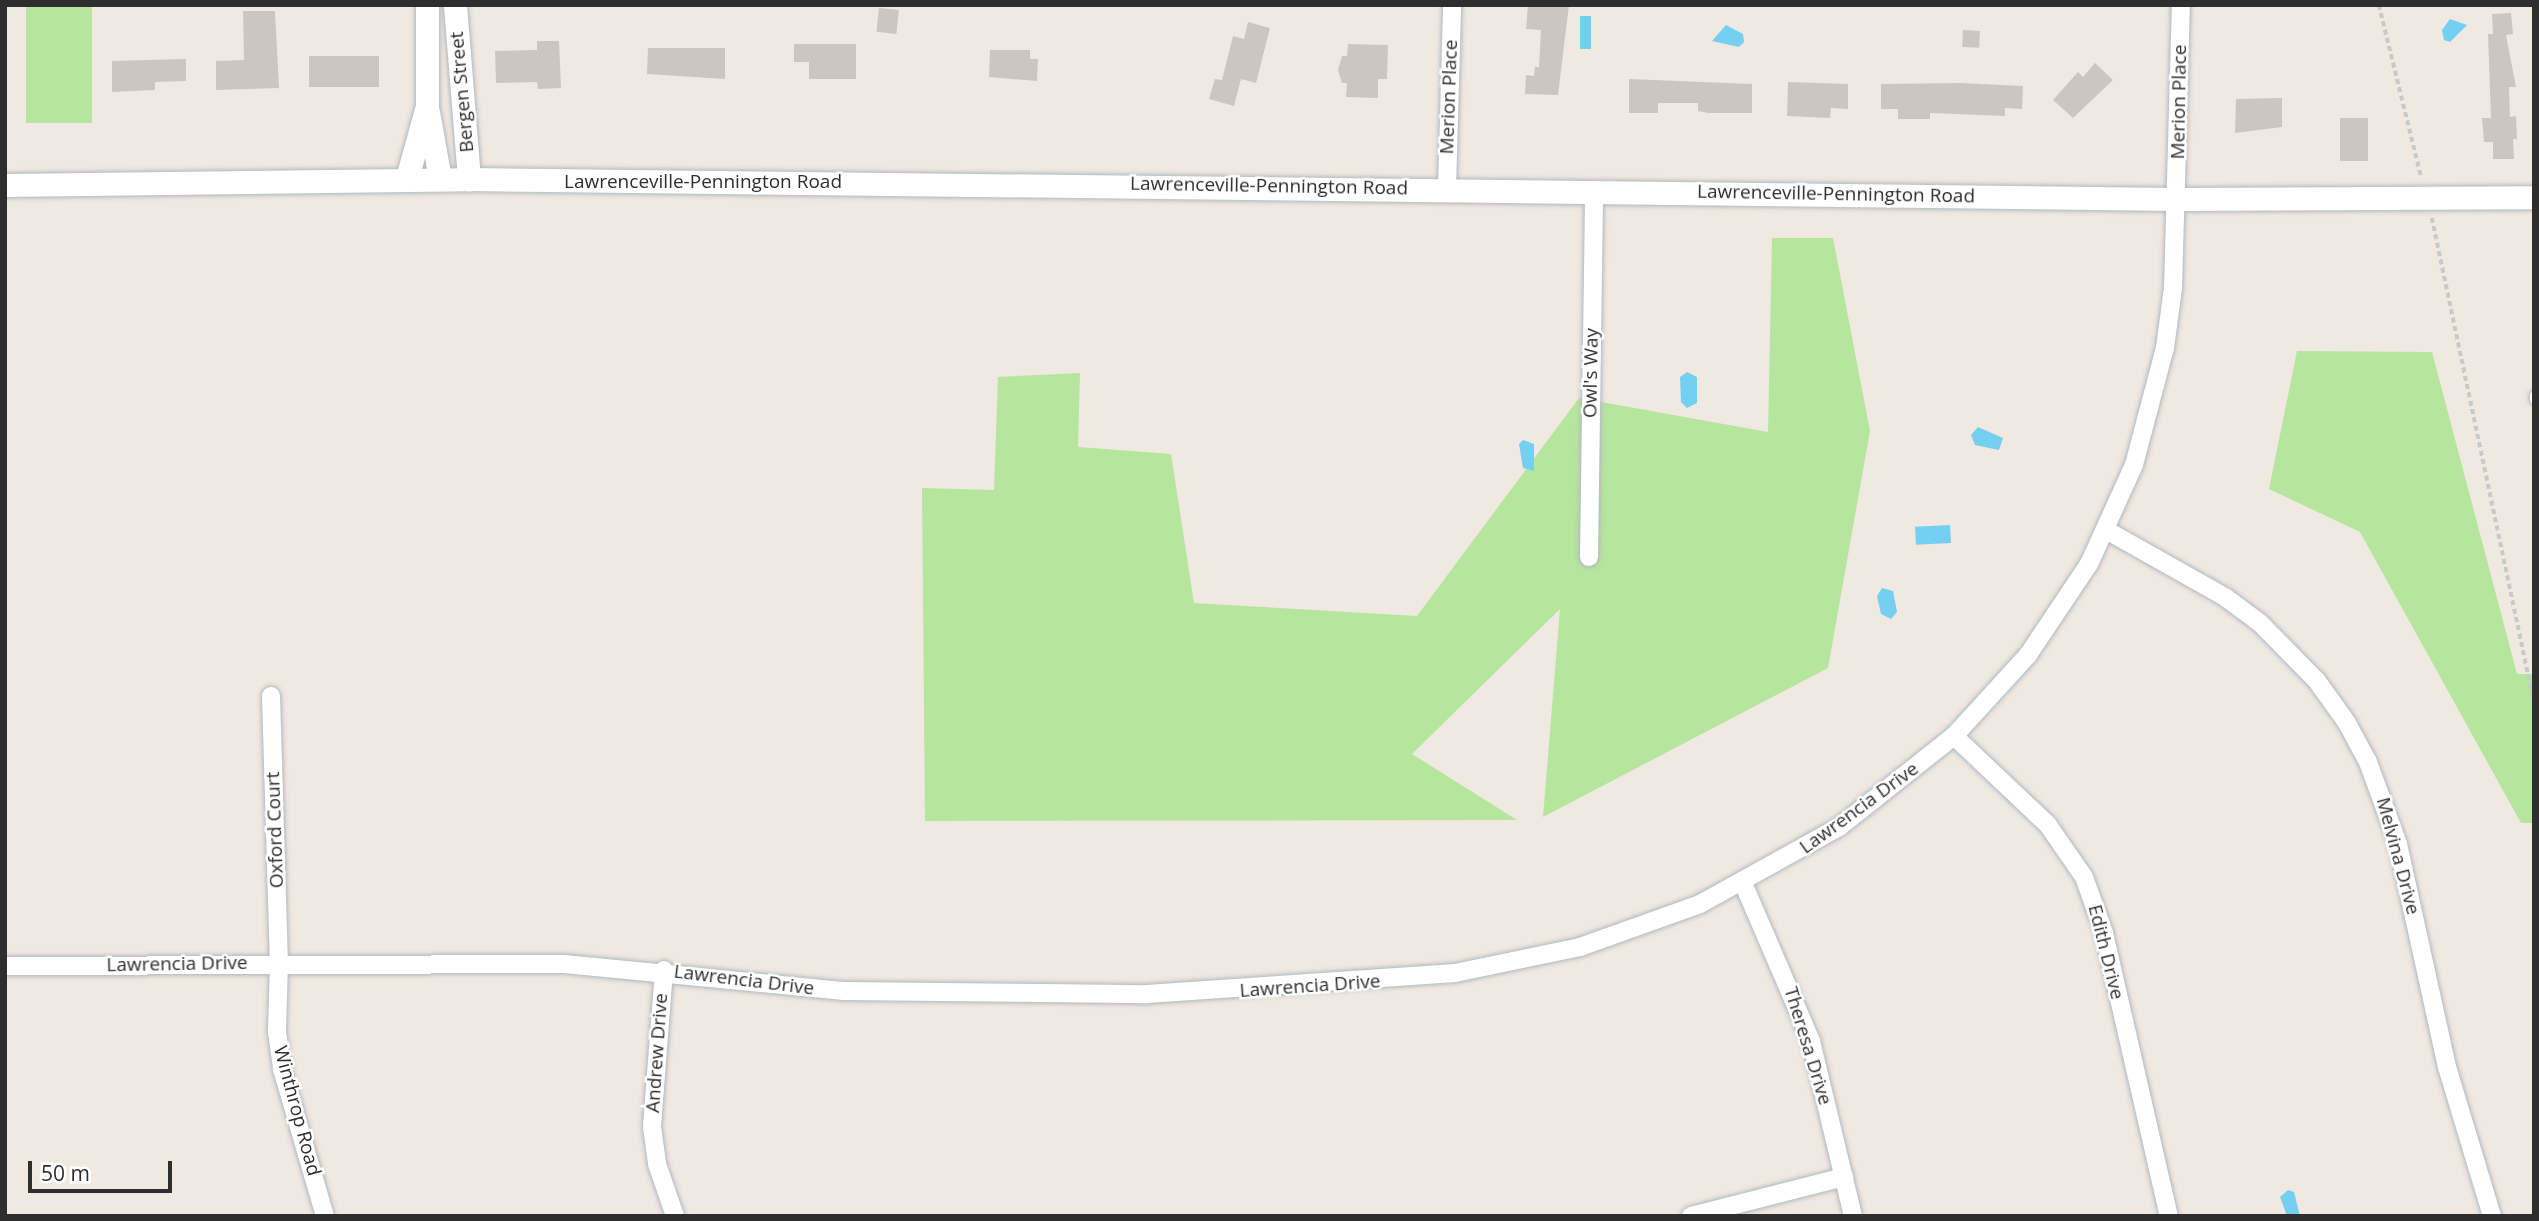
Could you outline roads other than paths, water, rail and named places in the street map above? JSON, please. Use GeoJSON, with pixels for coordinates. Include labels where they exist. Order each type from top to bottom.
{"type":"FeatureCollection","features":[{"type":"Feature","properties":{"kind":"street","name":"Bergen Street"},"geometry":{"type":"LineString","coordinates":[[427,5],[427,106],[440,179]]}},
{"type":"Feature","properties":{"kind":"street","name":"Bergen Street"},"geometry":{"type":"LineString","coordinates":[[455,5],[469,179]]}},
{"type":"Feature","properties":{"kind":"street","name":"Merion Place"},"geometry":{"type":"LineString","coordinates":[[1447,189],[1451,5]]}},
{"type":"Feature","properties":{"kind":"street","name":"Merion Place"},"geometry":{"type":"LineString","coordinates":[[2176,199],[2180,5]]}},
{"type":"Feature","properties":{"kind":"street","name":"Bergen Street"},"geometry":{"type":"LineString","coordinates":[[407,178],[427,106]]}},
{"type":"Feature","properties":{"kind":"street","name":"Lawrenceville-Pennington Road"},"geometry":{"type":"LineString","coordinates":[[5,185],[407,178],[2176,199],[2534,197]]}},
{"type":"Feature","properties":{"kind":"street","name":"Owl's Way"},"geometry":{"type":"LineString","coordinates":[[1589,557],[1594,190]]}},
{"type":"Feature","properties":{"kind":"street","name":"Lawrencia Drive"},"geometry":{"type":"LineString","coordinates":[[5,966],[564,964],[664,970],[796,988],[1027,995],[1147,994],[1385,981],[1455,973],[1580,947],[1640,928],[1743,883],[1839,827],[1954,736],[2035,645],[2106,530],[2134,465],[2165,348],[2176,199]]}},
{"type":"Feature","properties":{"kind":"street","name":"Melvina Drive"},"geometry":{"type":"LineString","coordinates":[[2106,530],[2225,597],[2260,623],[2317,681],[2347,723],[2372,772],[2398,844],[2447,1067],[2492,1216]]}},
{"type":"Feature","properties":{"kind":"street","name":"Oxford Court"},"geometry":{"type":"LineString","coordinates":[[271,696],[279,963]]}},
{"type":"Feature","properties":{"kind":"street","name":"Edith Drive"},"geometry":{"type":"LineString","coordinates":[[1954,736],[2048,825],[2084,877],[2104,933],[2169,1216]]}},
{"type":"Feature","properties":{"kind":"street","name":"Theresa Drive"},"geometry":{"type":"LineString","coordinates":[[1743,883],[1811,1041],[1853,1216]]}},
{"type":"Feature","properties":{"kind":"street","name":"Winthrop Road"},"geometry":{"type":"LineString","coordinates":[[279,963],[276,1032],[282,1069],[325,1216]]}},
{"type":"Feature","properties":{"kind":"street","name":"Andrew Drive"},"geometry":{"type":"LineString","coordinates":[[664,970],[652,1127],[657,1164],[675,1216]]}},
{"type":"Feature","properties":{"kind":"street"},"geometry":{"type":"LineString","coordinates":[[1691,1216],[1844,1177]]}},
{"type":"Feature","properties":{"kind":"water"},"geometry":{"type":"Polygon","coordinates":[[[1580,16],[1591,16],[1591,49],[1580,49],[1580,16]]]}},
{"type":"Feature","properties":{"kind":"water"},"geometry":{"type":"Polygon","coordinates":[[[2450,19],[2467,25],[2450,42],[2444,40],[2442,30],[2450,19]]]}},
{"type":"Feature","properties":{"kind":"water"},"geometry":{"type":"Polygon","coordinates":[[[1726,25],[1743,34],[1744,42],[1739,47],[1712,41],[1726,25]]]}},
{"type":"Feature","properties":{"kind":"water"},"geometry":{"type":"Polygon","coordinates":[[[1687,372],[1697,377],[1697,403],[1687,408],[1681,402],[1680,377],[1687,372]]]}},
{"type":"Feature","properties":{"kind":"water"},"geometry":{"type":"Polygon","coordinates":[[[1978,427],[2003,438],[1999,450],[1975,445],[1971,435],[1978,427]]]}},
{"type":"Feature","properties":{"kind":"water"},"geometry":{"type":"Polygon","coordinates":[[[1523,440],[1534,444],[1534,471],[1523,468],[1519,444],[1523,440]]]}},
{"type":"Feature","properties":{"kind":"water"},"geometry":{"type":"Polygon","coordinates":[[[1950,525],[1951,543],[1916,545],[1915,527],[1950,525]]]}},
{"type":"Feature","properties":{"kind":"water"},"geometry":{"type":"Polygon","coordinates":[[[1882,588],[1893,591],[1897,612],[1891,619],[1881,614],[1877,596],[1882,588]]]}},
{"type":"Feature","properties":{"kind":"water"},"geometry":{"type":"Polygon","coordinates":[[[2288,1190],[2294,1192],[2300,1216],[2287,1216],[2280,1197],[2288,1190]]]}}]}
